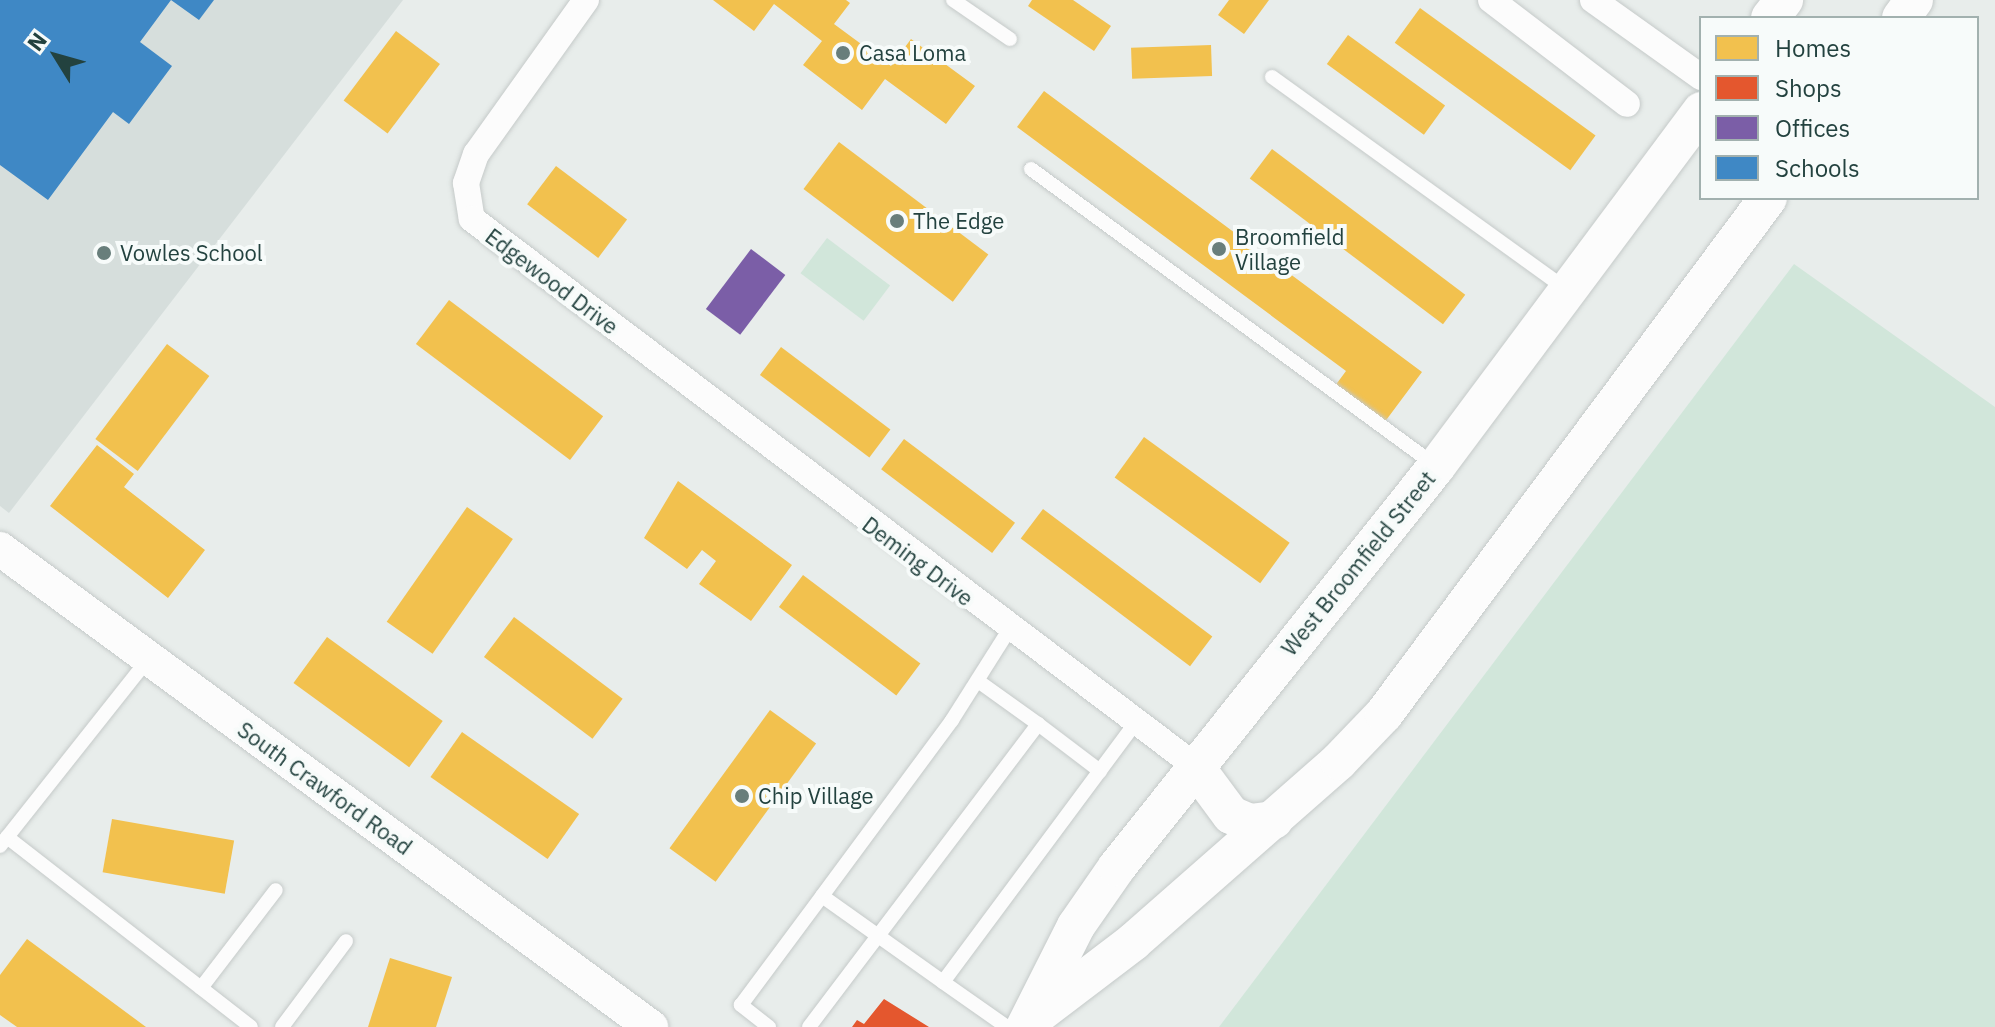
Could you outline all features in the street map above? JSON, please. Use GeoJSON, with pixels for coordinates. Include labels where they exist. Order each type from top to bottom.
{"type":"FeatureCollection","features":[{"type":"Feature","properties":{"kind":"main road"},"geometry":{"type":"LineString","coordinates":[[1772,16],[1784,0]]}},
{"type":"Feature","properties":{"kind":"main road","name":"West Broomfield Street"},"geometry":{"type":"LineString","coordinates":[[1020,1026],[1090,904],[1194,765],[1436,467],[1699,114]]}},
{"type":"Feature","properties":{"kind":"main road"},"geometry":{"type":"LineString","coordinates":[[1020,1026],[1116,956],[1274,820],[1384,714],[1767,200]]}},
{"type":"Feature","properties":{"kind":"main road"},"geometry":{"type":"LineString","coordinates":[[1194,765],[1231,815],[1250,823],[1274,820]]}},
{"type":"Feature","properties":{"kind":"street","name":"Edgewood Drive"},"geometry":{"type":"LineString","coordinates":[[586,0],[476,154],[466,183],[472,219],[646,352]]}},
{"type":"Feature","properties":{"kind":"street"},"geometry":{"type":"LineString","coordinates":[[1491,0],[1627,104]]}},
{"type":"Feature","properties":{"kind":"street"},"geometry":{"type":"LineString","coordinates":[[1593,0],[1699,76]]}},
{"type":"Feature","properties":{"kind":"street","name":"Deming Drive"},"geometry":{"type":"LineString","coordinates":[[646,352],[1009,630],[1194,765]]}},
{"type":"Feature","properties":{"kind":"street","name":"South Crawford Road"},"geometry":{"type":"LineString","coordinates":[[0,549],[651,1027]]}},
{"type":"Feature","properties":{"kind":"lane"},"geometry":{"type":"LineString","coordinates":[[953,0],[1010,39]]}},
{"type":"Feature","properties":{"kind":"lane"},"geometry":{"type":"LineString","coordinates":[[1272,77],[1569,290]]}},
{"type":"Feature","properties":{"kind":"lane"},"geometry":{"type":"LineString","coordinates":[[1031,169],[1436,467]]}},
{"type":"Feature","properties":{"kind":"lane"},"geometry":{"type":"LineString","coordinates":[[769,1027],[741,1005],[978,681],[1009,630]]}},
{"type":"Feature","properties":{"kind":"lane"},"geometry":{"type":"LineString","coordinates":[[148,658],[4,841],[251,1027]]}},
{"type":"Feature","properties":{"kind":"lane"},"geometry":{"type":"LineString","coordinates":[[978,681],[1100,771]]}},
{"type":"Feature","properties":{"kind":"lane"},"geometry":{"type":"LineString","coordinates":[[943,982],[1135,723]]}},
{"type":"Feature","properties":{"kind":"lane"},"geometry":{"type":"LineString","coordinates":[[809,1027],[1038,724]]}},
{"type":"Feature","properties":{"kind":"lane"},"geometry":{"type":"LineString","coordinates":[[201,988],[276,890]]}},
{"type":"Feature","properties":{"kind":"lane"},"geometry":{"type":"LineString","coordinates":[[822,896],[943,982],[1020,1026]]}},
{"type":"Feature","properties":{"kind":"lane"},"geometry":{"type":"LineString","coordinates":[[282,1027],[346,941]]}},
{"type":"Feature","properties":{"kind":"shaded area","name":"Vowles School"},"geometry":{"type":"Polygon","coordinates":[[[0,0],[403,0],[9,513],[0,506],[0,0]]]}},
{"type":"Feature","properties":{"kind":"green space"},"geometry":{"type":"Polygon","coordinates":[[[827,238],[890,286],[864,321],[801,273],[827,238]]]}},
{"type":"Feature","properties":{"kind":"green space"},"geometry":{"type":"Polygon","coordinates":[[[1794,264],[1995,407],[1995,1027],[1219,1027],[1794,264]]]}},
{"type":"Feature","properties":{"kind":"building: Homes","name":"Casa Loma"},"geometry":{"type":"Polygon","coordinates":[[[713,0],[846,0],[850,3],[834,24],[891,66],[911,39],[975,86],[946,124],[885,79],[862,110],[803,65],[822,41],[774,4],[754,31],[713,0]]]}},
{"type":"Feature","properties":{"kind":"building: Homes"},"geometry":{"type":"Polygon","coordinates":[[[1032,0],[1073,0],[1111,26],[1094,51],[1028,6],[1032,0]]]}},
{"type":"Feature","properties":{"kind":"building: Homes"},"geometry":{"type":"Polygon","coordinates":[[[1229,0],[1269,0],[1244,34],[1218,15],[1229,0]]]}},
{"type":"Feature","properties":{"kind":"building: Homes"},"geometry":{"type":"Polygon","coordinates":[[[1420,8],[1596,136],[1570,170],[1395,43],[1420,8]]]}},
{"type":"Feature","properties":{"kind":"building: Homes"},"geometry":{"type":"Polygon","coordinates":[[[396,31],[440,64],[388,134],[344,100],[396,31]]]}},
{"type":"Feature","properties":{"kind":"building: Homes"},"geometry":{"type":"Polygon","coordinates":[[[1348,35],[1445,106],[1424,135],[1327,64],[1348,35]]]}},
{"type":"Feature","properties":{"kind":"building: Homes"},"geometry":{"type":"Polygon","coordinates":[[[1211,45],[1212,76],[1132,79],[1131,48],[1211,45]]]}},
{"type":"Feature","properties":{"kind":"building: Homes","name":"Broomfield Village"},"geometry":{"type":"Polygon","coordinates":[[[1044,91],[1422,372],[1381,427],[1332,390],[1346,371],[1017,127],[1044,91]]]}},
{"type":"Feature","properties":{"kind":"building: Homes","name":"The Edge"},"geometry":{"type":"Polygon","coordinates":[[[839,142],[988,255],[953,302],[803,189],[839,142]]]}},
{"type":"Feature","properties":{"kind":"building: Homes"},"geometry":{"type":"Polygon","coordinates":[[[1272,149],[1465,295],[1443,324],[1250,179],[1272,149]]]}},
{"type":"Feature","properties":{"kind":"building: Homes"},"geometry":{"type":"Polygon","coordinates":[[[556,166],[627,220],[598,258],[527,204],[556,166]]]}},
{"type":"Feature","properties":{"kind":"building: Homes"},"geometry":{"type":"Polygon","coordinates":[[[449,300],[603,416],[570,460],[416,344],[449,300]]]}},
{"type":"Feature","properties":{"kind":"building: Homes"},"geometry":{"type":"Polygon","coordinates":[[[167,344],[209,376],[138,471],[95,439],[167,344]]]}},
{"type":"Feature","properties":{"kind":"building: Homes"},"geometry":{"type":"Polygon","coordinates":[[[781,347],[890,429],[869,457],[760,375],[781,347]]]}},
{"type":"Feature","properties":{"kind":"building: Homes"},"geometry":{"type":"Polygon","coordinates":[[[1144,437],[1290,543],[1260,583],[1115,477],[1144,437]]]}},
{"type":"Feature","properties":{"kind":"building: Homes"},"geometry":{"type":"Polygon","coordinates":[[[904,439],[1015,523],[992,553],[881,469],[904,439]]]}},
{"type":"Feature","properties":{"kind":"building: Homes"},"geometry":{"type":"Polygon","coordinates":[[[97,445],[134,474],[124,487],[205,550],[168,598],[50,506],[97,445]]]}},
{"type":"Feature","properties":{"kind":"building: Homes"},"geometry":{"type":"Polygon","coordinates":[[[678,481],[792,565],[751,621],[699,584],[716,561],[702,550],[687,569],[644,538],[678,481]]]}},
{"type":"Feature","properties":{"kind":"building: Homes"},"geometry":{"type":"Polygon","coordinates":[[[467,507],[513,539],[433,654],[387,622],[467,507]]]}},
{"type":"Feature","properties":{"kind":"building: Homes"},"geometry":{"type":"Polygon","coordinates":[[[1043,509],[1212,637],[1190,666],[1021,539],[1043,509]]]}},
{"type":"Feature","properties":{"kind":"building: Homes"},"geometry":{"type":"Polygon","coordinates":[[[803,575],[920,663],[896,695],[779,607],[803,575]]]}},
{"type":"Feature","properties":{"kind":"building: Homes"},"geometry":{"type":"Polygon","coordinates":[[[514,617],[623,699],[593,739],[484,657],[514,617]]]}},
{"type":"Feature","properties":{"kind":"building: Homes"},"geometry":{"type":"Polygon","coordinates":[[[327,637],[443,721],[409,767],[293,683],[327,637]]]}},
{"type":"Feature","properties":{"kind":"building: Homes","name":"Chip Village"},"geometry":{"type":"Polygon","coordinates":[[[770,710],[816,744],[716,882],[669,848],[770,710]]]}},
{"type":"Feature","properties":{"kind":"building: Homes"},"geometry":{"type":"Polygon","coordinates":[[[462,732],[579,814],[548,859],[430,777],[462,732]]]}},
{"type":"Feature","properties":{"kind":"building: Homes"},"geometry":{"type":"Polygon","coordinates":[[[112,819],[234,841],[225,894],[103,872],[112,819]]]}},
{"type":"Feature","properties":{"kind":"building: Homes"},"geometry":{"type":"Polygon","coordinates":[[[27,939],[146,1027],[17,1027],[0,1015],[0,975],[27,939]]]}},
{"type":"Feature","properties":{"kind":"building: Homes"},"geometry":{"type":"Polygon","coordinates":[[[390,958],[452,977],[436,1027],[368,1027],[390,958]]]}},
{"type":"Feature","properties":{"kind":"building: Shops"},"geometry":{"type":"Polygon","coordinates":[[[884,999],[929,1027],[852,1027],[857,1020],[864,1024],[884,999]]]}},
{"type":"Feature","properties":{"kind":"building: Offices"},"geometry":{"type":"Polygon","coordinates":[[[751,249],[785,275],[740,335],[706,309],[751,249]]]}},
{"type":"Feature","properties":{"kind":"building: Schools"},"geometry":{"type":"Polygon","coordinates":[[[0,0],[171,0],[140,42],[172,66],[129,124],[113,112],[48,200],[0,165],[0,0]]]}},
{"type":"Feature","properties":{"kind":"building: Schools"},"geometry":{"type":"Polygon","coordinates":[[[171,0],[214,0],[199,20],[171,0]]]}},
{"type":"Feature","properties":{"kind":"place","name":"Casa Loma"},"geometry":{"type":"Point","coordinates":[843,53]}},
{"type":"Feature","properties":{"kind":"place","name":"The Edge"},"geometry":{"type":"Point","coordinates":[897,221]}},
{"type":"Feature","properties":{"kind":"place","name":"Broomfield Village"},"geometry":{"type":"Point","coordinates":[1219,249]}},
{"type":"Feature","properties":{"kind":"place","name":"Vowles School"},"geometry":{"type":"Point","coordinates":[104,253]}},
{"type":"Feature","properties":{"kind":"place","name":"Chip Village"},"geometry":{"type":"Point","coordinates":[742,796]}}]}
